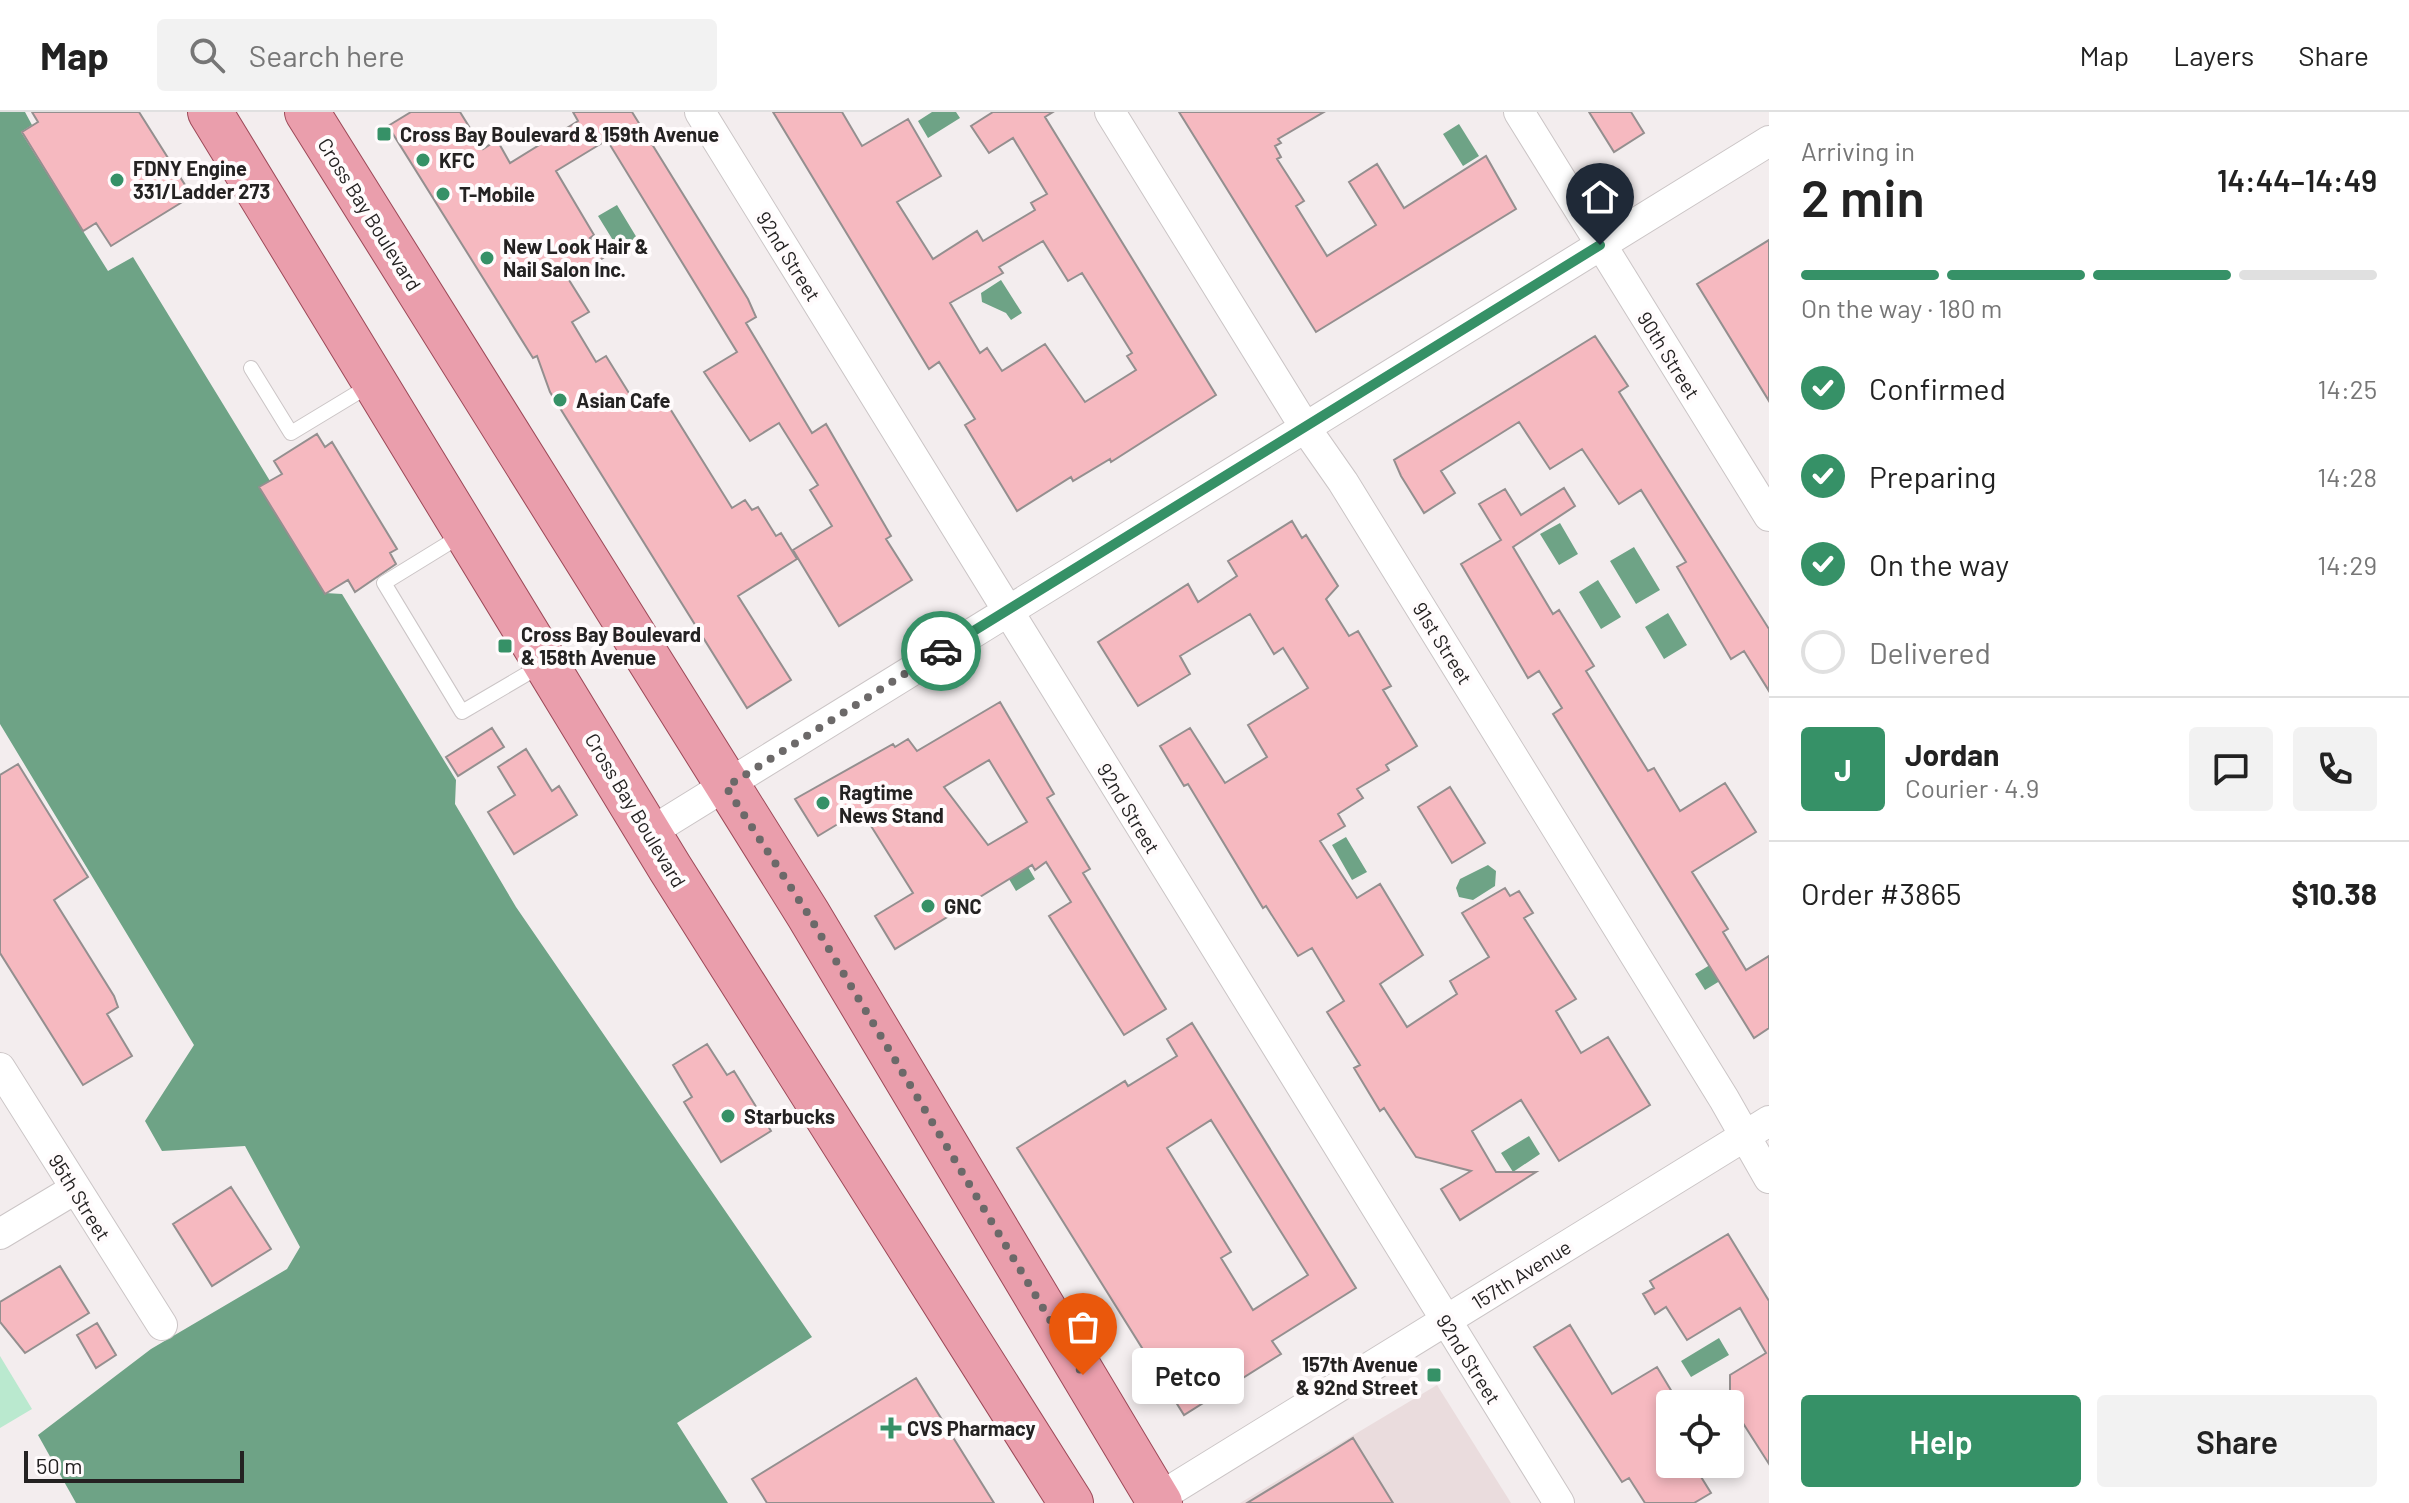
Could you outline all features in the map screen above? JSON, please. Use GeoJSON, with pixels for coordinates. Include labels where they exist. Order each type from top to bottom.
{"type":"FeatureCollection","features":[{"type":"Feature","properties":{"kind":"main road","name":"Cross Bay Boulevard"},"geometry":{"type":"LineString","coordinates":[[307,112],[808,914],[1156,1502]]}},
{"type":"Feature","properties":{"kind":"main road","name":"Cross Bay Boulevard"},"geometry":{"type":"LineString","coordinates":[[220,115],[374,382],[649,833],[1071,1503]]}},
{"type":"Feature","properties":{"kind":"street","name":"92nd Street"},"geometry":{"type":"LineString","coordinates":[[700,112],[1559,1503]]}},
{"type":"Feature","properties":{"kind":"street","name":"91st Street"},"geometry":{"type":"LineString","coordinates":[[1110,112],[1306,429],[1757,1129],[1769,1178]]}},
{"type":"Feature","properties":{"kind":"street","name":"90th Street"},"geometry":{"type":"LineString","coordinates":[[1519,112],[1769,516]]}},
{"type":"Feature","properties":{"kind":"street"},"geometry":{"type":"LineString","coordinates":[[649,833],[1769,141]]}},
{"type":"Feature","properties":{"kind":"street","name":"95th Street"},"geometry":{"type":"LineString","coordinates":[[0,1068],[162,1325]]}},
{"type":"Feature","properties":{"kind":"street","name":"157th Avenue"},"geometry":{"type":"LineString","coordinates":[[1156,1502],[1757,1129]]}},
{"type":"Feature","properties":{"kind":"street"},"geometry":{"type":"LineString","coordinates":[[0,1234],[75,1189]]}},
{"type":"Feature","properties":{"kind":"lane"},"geometry":{"type":"LineString","coordinates":[[251,368],[291,433],[374,382]]}},
{"type":"Feature","properties":{"kind":"lane"},"geometry":{"type":"LineString","coordinates":[[466,533],[384,583],[462,712],[546,663]]}},
{"type":"Feature","properties":{"kind":"shaded area"},"geometry":{"type":"Polygon","coordinates":[[[0,112],[25,112],[32,125],[21,132],[108,271],[133,257],[270,481],[325,593],[342,594],[456,780],[455,804],[516,907],[812,1337],[677,1423],[728,1503],[76,1503],[38,1435],[151,1349],[287,1269],[300,1247],[245,1146],[162,1151],[145,1121],[194,1045],[0,724],[0,112]]]}},
{"type":"Feature","properties":{"kind":"shaded area"},"geometry":{"type":"Polygon","coordinates":[[[932,112],[956,112],[960,118],[928,138],[918,121],[932,112]]]}},
{"type":"Feature","properties":{"kind":"shaded area"},"geometry":{"type":"Polygon","coordinates":[[[1459,124],[1479,156],[1463,166],[1443,134],[1459,124]]]}},
{"type":"Feature","properties":{"kind":"shaded area"},"geometry":{"type":"Polygon","coordinates":[[[617,205],[637,238],[619,250],[598,216],[617,205]]]}},
{"type":"Feature","properties":{"kind":"shaded area"},"geometry":{"type":"Polygon","coordinates":[[[1001,280],[1022,313],[1011,320],[1006,313],[982,302],[981,293],[1001,280]]]}},
{"type":"Feature","properties":{"kind":"shaded area"},"geometry":{"type":"Polygon","coordinates":[[[1560,523],[1578,554],[1559,565],[1540,534],[1560,523]]]}},
{"type":"Feature","properties":{"kind":"shaded area"},"geometry":{"type":"Polygon","coordinates":[[[1634,547],[1660,590],[1636,604],[1610,561],[1634,547]]]}},
{"type":"Feature","properties":{"kind":"shaded area"},"geometry":{"type":"Polygon","coordinates":[[[1598,580],[1621,617],[1601,629],[1579,592],[1598,580]]]}},
{"type":"Feature","properties":{"kind":"shaded area"},"geometry":{"type":"Polygon","coordinates":[[[1668,613],[1687,645],[1664,659],[1645,627],[1668,613]]]}},
{"type":"Feature","properties":{"kind":"shaded area"},"geometry":{"type":"Polygon","coordinates":[[[1346,837],[1367,872],[1352,880],[1332,845],[1346,837]]]}},
{"type":"Feature","properties":{"kind":"shaded area"},"geometry":{"type":"Polygon","coordinates":[[[1012,840],[1035,879],[1016,891],[993,852],[1012,840]]]}},
{"type":"Feature","properties":{"kind":"shaded area"},"geometry":{"type":"Polygon","coordinates":[[[1488,865],[1496,871],[1495,886],[1473,900],[1459,897],[1456,888],[1460,879],[1488,865]]]}},
{"type":"Feature","properties":{"kind":"shaded area"},"geometry":{"type":"Polygon","coordinates":[[[1728,954],[1738,970],[1705,990],[1695,974],[1728,954]]]}},
{"type":"Feature","properties":{"kind":"shaded area"},"geometry":{"type":"Polygon","coordinates":[[[1529,1136],[1540,1154],[1513,1172],[1501,1153],[1529,1136]]]}},
{"type":"Feature","properties":{"kind":"shaded area"},"geometry":{"type":"Polygon","coordinates":[[[1719,1338],[1729,1355],[1691,1377],[1681,1361],[1719,1338]]]}},
{"type":"Feature","properties":{"kind":"shaded area"},"geometry":{"type":"Polygon","coordinates":[[[0,1356],[32,1409],[0,1428],[0,1356]]]}},
{"type":"Feature","properties":{"kind":"shaded area"},"geometry":{"type":"Polygon","coordinates":[[[1437,1385],[1511,1503],[1240,1503],[1437,1385]]]}},
{"type":"Feature","properties":{"kind":"building","name":"FDNY Engine 331/Ladder 273"},"geometry":{"type":"Polygon","coordinates":[[[32,112],[139,112],[192,196],[111,246],[96,223],[83,231],[22,132],[38,122],[32,112]]]}},
{"type":"Feature","properties":{"kind":"building"},"geometry":{"type":"Polygon","coordinates":[[[411,112],[460,112],[483,149],[497,140],[510,163],[578,121],[573,112],[632,112],[748,299],[756,317],[746,323],[812,433],[826,424],[891,536],[886,539],[912,580],[839,626],[793,550],[832,526],[810,490],[818,485],[779,423],[750,441],[704,372],[737,352],[607,140],[556,171],[594,235],[590,238],[603,258],[569,280],[589,312],[572,322],[596,362],[606,356],[637,406],[659,391],[732,508],[745,500],[752,510],[758,507],[776,536],[781,533],[797,559],[738,596],[791,680],[747,708],[550,392],[537,356],[533,358],[388,126],[411,112]]]}},
{"type":"Feature","properties":{"kind":"building"},"geometry":{"type":"Polygon","coordinates":[[[773,112],[842,112],[862,146],[908,119],[941,176],[897,202],[933,259],[977,231],[983,241],[1035,210],[1031,203],[1047,194],[1013,138],[989,153],[971,126],[993,112],[1053,112],[1045,117],[1216,395],[1111,462],[1110,459],[1073,481],[1071,477],[1017,511],[965,425],[975,419],[939,362],[929,369],[773,112]],[[1043,241],[999,267],[1003,273],[950,303],[980,353],[987,348],[1002,371],[1045,344],[1085,402],[1136,370],[1127,356],[1132,353],[1082,273],[1068,281],[1043,241]]]}},
{"type":"Feature","properties":{"kind":"building"},"geometry":{"type":"Polygon","coordinates":[[[1179,112],[1324,112],[1278,139],[1281,143],[1275,146],[1281,157],[1277,159],[1304,201],[1296,206],[1327,256],[1376,225],[1349,182],[1377,164],[1404,208],[1486,156],[1516,209],[1316,332],[1179,112]]]}},
{"type":"Feature","properties":{"kind":"building"},"geometry":{"type":"Polygon","coordinates":[[[1589,112],[1631,112],[1644,133],[1614,152],[1589,112]]]}},
{"type":"Feature","properties":{"kind":"building"},"geometry":{"type":"Polygon","coordinates":[[[1769,240],[1769,401],[1697,284],[1769,240]]]}},
{"type":"Feature","properties":{"kind":"building"},"geometry":{"type":"Polygon","coordinates":[[[1595,336],[1628,386],[1619,392],[1769,629],[1769,691],[1744,651],[1731,659],[1677,567],[1686,562],[1641,490],[1619,504],[1582,449],[1550,469],[1519,422],[1441,471],[1455,493],[1424,513],[1401,476],[1394,460],[1595,336]]]}},
{"type":"Feature","properties":{"kind":"building"},"geometry":{"type":"Polygon","coordinates":[[[317,434],[325,447],[332,442],[397,549],[390,553],[396,564],[355,592],[348,580],[325,594],[259,487],[282,474],[274,461],[317,434]]]}},
{"type":"Feature","properties":{"kind":"building"},"geometry":{"type":"Polygon","coordinates":[[[1564,488],[1575,506],[1513,547],[1553,614],[1559,610],[1594,666],[1586,671],[1648,771],[1654,768],[1680,811],[1725,783],[1756,832],[1692,872],[1728,929],[1723,932],[1746,970],[1769,956],[1769,1028],[1754,1038],[1553,714],[1562,708],[1539,671],[1528,678],[1461,564],[1501,540],[1479,504],[1505,489],[1521,515],[1564,488]]]}},
{"type":"Feature","properties":{"kind":"building"},"geometry":{"type":"Polygon","coordinates":[[[1292,521],[1302,538],[1306,535],[1338,586],[1326,599],[1349,636],[1358,631],[1391,686],[1383,690],[1417,746],[1386,765],[1389,770],[1357,789],[1363,798],[1338,814],[1345,826],[1320,841],[1357,898],[1380,884],[1423,955],[1380,984],[1407,1027],[1457,994],[1450,981],[1489,957],[1462,913],[1505,888],[1510,896],[1519,891],[1533,913],[1524,918],[1576,999],[1556,1011],[1581,1053],[1608,1037],[1650,1105],[1559,1161],[1521,1100],[1472,1131],[1496,1172],[1536,1172],[1460,1220],[1441,1189],[1471,1171],[1416,1157],[1384,1108],[1380,1111],[1354,1068],[1360,1065],[1327,1012],[1344,1001],[1312,948],[1298,956],[1266,906],[1263,908],[1188,784],[1184,786],[1160,746],[1190,728],[1225,783],[1267,757],[1248,725],[1308,688],[1283,648],[1274,654],[1250,614],[1180,656],[1190,674],[1138,706],[1098,642],[1188,584],[1198,602],[1237,576],[1228,561],[1292,521]]]}},
{"type":"Feature","properties":{"kind":"building"},"geometry":{"type":"Polygon","coordinates":[[[1000,702],[1054,794],[1047,798],[1090,869],[1083,873],[1166,1009],[1124,1035],[1049,916],[1071,902],[1046,862],[1035,870],[1032,865],[895,949],[875,916],[913,893],[861,810],[818,836],[795,799],[893,744],[895,747],[908,739],[917,751],[1000,702]],[[989,760],[944,787],[988,845],[1027,822],[989,760]]]}},
{"type":"Feature","properties":{"kind":"building"},"geometry":{"type":"Polygon","coordinates":[[[492,728],[504,747],[458,776],[446,757],[492,728]]]}},
{"type":"Feature","properties":{"kind":"building"},"geometry":{"type":"Polygon","coordinates":[[[526,749],[552,791],[559,786],[577,815],[514,854],[488,812],[515,795],[498,767],[526,749]]]}},
{"type":"Feature","properties":{"kind":"building"},"geometry":{"type":"Polygon","coordinates":[[[18,764],[88,877],[54,900],[114,996],[118,1007],[107,1014],[132,1056],[83,1085],[0,953],[0,775],[18,764]]]}},
{"type":"Feature","properties":{"kind":"building"},"geometry":{"type":"Polygon","coordinates":[[[1450,787],[1485,843],[1452,863],[1418,807],[1450,787]]]}},
{"type":"Feature","properties":{"kind":"building"},"geometry":{"type":"Polygon","coordinates":[[[1192,1023],[1356,1288],[1272,1341],[1281,1354],[1184,1415],[1017,1148],[1125,1081],[1128,1086],[1177,1056],[1167,1039],[1192,1023]],[[1211,1120],[1167,1148],[1231,1252],[1221,1258],[1253,1310],[1308,1275],[1211,1120]]]}},
{"type":"Feature","properties":{"kind":"building","name":"Starbucks"},"geometry":{"type":"Polygon","coordinates":[[[707,1044],[727,1075],[734,1071],[771,1131],[721,1162],[684,1102],[692,1097],[673,1065],[707,1044]]]}},
{"type":"Feature","properties":{"kind":"building"},"geometry":{"type":"Polygon","coordinates":[[[231,1187],[271,1249],[212,1286],[173,1224],[231,1187]]]}},
{"type":"Feature","properties":{"kind":"building"},"geometry":{"type":"Polygon","coordinates":[[[1728,1234],[1769,1301],[1769,1464],[1744,1425],[1744,1390],[1730,1390],[1730,1375],[1766,1353],[1740,1308],[1687,1340],[1666,1307],[1655,1314],[1643,1294],[1654,1288],[1650,1281],[1728,1234]]]}},
{"type":"Feature","properties":{"kind":"building"},"geometry":{"type":"Polygon","coordinates":[[[60,1266],[89,1313],[25,1353],[0,1322],[0,1302],[60,1266]]]}},
{"type":"Feature","properties":{"kind":"building"},"geometry":{"type":"Polygon","coordinates":[[[97,1323],[116,1355],[96,1368],[77,1335],[97,1323]]]}},
{"type":"Feature","properties":{"kind":"building"},"geometry":{"type":"Polygon","coordinates":[[[1570,1325],[1612,1394],[1657,1367],[1671,1390],[1656,1390],[1656,1478],[1702,1478],[1711,1493],[1694,1503],[1645,1503],[1629,1478],[1622,1482],[1534,1347],[1570,1325]]]}},
{"type":"Feature","properties":{"kind":"building","name":"CVS Pharmacy"},"geometry":{"type":"Polygon","coordinates":[[[916,1378],[994,1503],[767,1503],[752,1479],[916,1378]]]}},
{"type":"Feature","properties":{"kind":"building"},"geometry":{"type":"Polygon","coordinates":[[[1353,1438],[1393,1503],[1247,1503],[1329,1453],[1353,1438]]]}},
{"type":"Feature","properties":{"kind":"way so far"},"geometry":{"type":"LineString","coordinates":[[941,651],[726,787],[808,914],[1083,1375]]}},
{"type":"Feature","properties":{"kind":"place","name":"Cross Bay Boulevard & 159th Avenue"},"geometry":{"type":"Point","coordinates":[384,134]}},
{"type":"Feature","properties":{"kind":"place","name":"KFC"},"geometry":{"type":"Point","coordinates":[423,160]}},
{"type":"Feature","properties":{"kind":"place","name":"FDNY Engine 331/Ladder 273"},"geometry":{"type":"Point","coordinates":[117,180]}},
{"type":"Feature","properties":{"kind":"place","name":"T-Mobile"},"geometry":{"type":"Point","coordinates":[443,194]}},
{"type":"Feature","properties":{"kind":"place","name":"New Look Hair & Nail Salon Inc."},"geometry":{"type":"Point","coordinates":[487,258]}},
{"type":"Feature","properties":{"kind":"place","name":"Asian Cafe"},"geometry":{"type":"Point","coordinates":[560,400]}},
{"type":"Feature","properties":{"kind":"place","name":"Cross Bay Boulevard & 158th Avenue"},"geometry":{"type":"Point","coordinates":[505,646]}},
{"type":"Feature","properties":{"kind":"place","name":"Ragtime News Stand"},"geometry":{"type":"Point","coordinates":[823,803]}},
{"type":"Feature","properties":{"kind":"place","name":"GNC"},"geometry":{"type":"Point","coordinates":[928,906]}},
{"type":"Feature","properties":{"kind":"place","name":"Starbucks"},"geometry":{"type":"Point","coordinates":[728,1116]}},
{"type":"Feature","properties":{"kind":"place","name":"Petco"},"geometry":{"type":"Point","coordinates":[1083,1375]}},
{"type":"Feature","properties":{"kind":"place","name":"157th Avenue & 92nd Street"},"geometry":{"type":"Point","coordinates":[1434,1375]}},
{"type":"Feature","properties":{"kind":"place","name":"CVS Pharmacy"},"geometry":{"type":"Point","coordinates":[891,1428]}},
{"type":"Feature","properties":{"kind":"route"},"geometry":{"type":"LineString","coordinates":[[941,651],[1306,429],[1600,245]]}}]}
